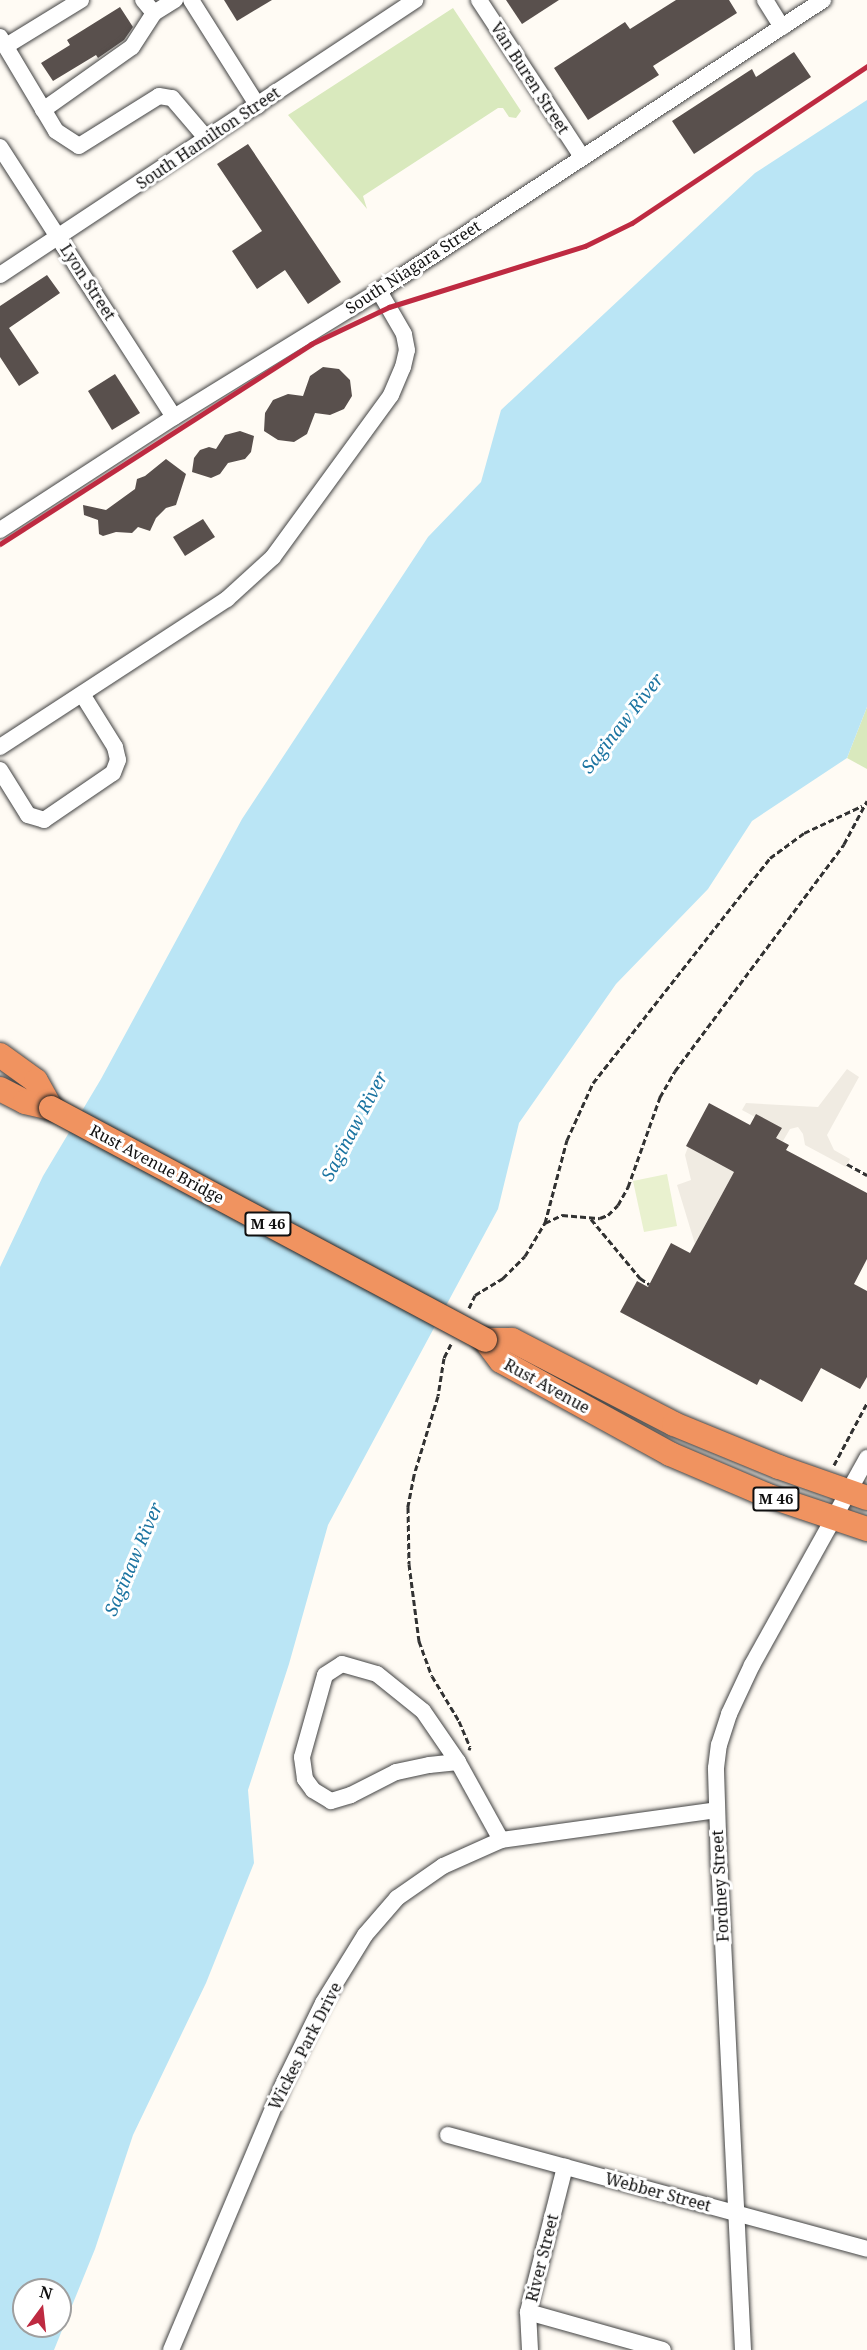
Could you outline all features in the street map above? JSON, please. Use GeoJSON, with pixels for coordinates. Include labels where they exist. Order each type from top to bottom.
{"type":"FeatureCollection","features":[{"type":"Feature","properties":{"kind":"highway"},"geometry":{"type":"LineString","coordinates":[[0,1055],[36,1081],[51,1108]]}},
{"type":"Feature","properties":{"kind":"highway","name":"M 46"},"geometry":{"type":"LineString","coordinates":[[0,1089],[25,1102],[51,1108]]}},
{"type":"Feature","properties":{"kind":"highway","name":"Rust Avenue Bridge"},"geometry":{"type":"LineString","coordinates":[[51,1108],[485,1340]]}},
{"type":"Feature","properties":{"kind":"highway","name":"Rust Avenue"},"geometry":{"type":"LineString","coordinates":[[485,1340],[512,1340],[674,1424],[779,1467],[857,1495]]}},
{"type":"Feature","properties":{"kind":"highway","name":"Rust Avenue"},"geometry":{"type":"LineString","coordinates":[[485,1340],[501,1361],[670,1454],[757,1492],[867,1529]]}},
{"type":"Feature","properties":{"kind":"street"},"geometry":{"type":"LineString","coordinates":[[81,0],[3,41],[56,131],[78,146],[159,96],[172,98],[207,139]]}},
{"type":"Feature","properties":{"kind":"street"},"geometry":{"type":"LineString","coordinates":[[43,110],[132,47],[148,7],[175,0]]}},
{"type":"Feature","properties":{"kind":"street"},"geometry":{"type":"LineString","coordinates":[[190,0],[258,106]]}},
{"type":"Feature","properties":{"kind":"street","name":"South Hamilton Street"},"geometry":{"type":"LineString","coordinates":[[0,275],[416,0]]}},
{"type":"Feature","properties":{"kind":"street","name":"Van Buren Street"},"geometry":{"type":"LineString","coordinates":[[479,0],[582,157]]}},
{"type":"Feature","properties":{"kind":"street"},"geometry":{"type":"LineString","coordinates":[[765,0],[782,27]]}},
{"type":"Feature","properties":{"kind":"street","name":"South Niagara Street"},"geometry":{"type":"LineString","coordinates":[[0,530],[174,417],[379,291],[823,0]]}},
{"type":"Feature","properties":{"kind":"street","name":"Lyon Street"},"geometry":{"type":"LineString","coordinates":[[0,147],[174,417]]}},
{"type":"Feature","properties":{"kind":"street"},"geometry":{"type":"LineString","coordinates":[[0,747],[227,599],[273,557],[391,395],[404,367],[407,350],[404,334],[379,291]]}},
{"type":"Feature","properties":{"kind":"street"},"geometry":{"type":"LineString","coordinates":[[0,770],[28,815],[44,820],[113,773],[118,760],[115,747],[82,694]]}},
{"type":"Feature","properties":{"kind":"street","name":"Fordney Street"},"geometry":{"type":"LineString","coordinates":[[743,2350],[716,1810],[719,1745],[729,1714],[752,1665],[833,1518],[857,1495],[867,1458]]}},
{"type":"Feature","properties":{"kind":"street"},"geometry":{"type":"LineString","coordinates":[[458,1762],[396,1772],[351,1795],[331,1801],[313,1790],[305,1779],[302,1757],[325,1675],[342,1665],[377,1674],[423,1711],[458,1762],[501,1840]]}},
{"type":"Feature","properties":{"kind":"street","name":"Wickes Park Drive"},"geometry":{"type":"LineString","coordinates":[[171,2350],[282,2087],[323,2003],[365,1935],[398,1898],[417,1882],[443,1866],[501,1840],[716,1810]]}},
{"type":"Feature","properties":{"kind":"street","name":"Webber Street"},"geometry":{"type":"LineString","coordinates":[[448,2135],[867,2249]]}},
{"type":"Feature","properties":{"kind":"street","name":"River Street"},"geometry":{"type":"LineString","coordinates":[[530,2350],[528,2312],[565,2168]]}},
{"type":"Feature","properties":{"kind":"street"},"geometry":{"type":"LineString","coordinates":[[528,2312],[663,2350]]}},
{"type":"Feature","properties":{"kind":"path"},"geometry":{"type":"LineString","coordinates":[[544,1223],[562,1215],[591,1220],[608,1215],[618,1205],[628,1187],[660,1097],[675,1071],[844,844],[862,806],[867,801]]}},
{"type":"Feature","properties":{"kind":"path"},"geometry":{"type":"LineString","coordinates":[[465,1316],[476,1295],[503,1278],[525,1256],[544,1223],[567,1140],[592,1083],[770,858],[804,833],[862,806]]}},
{"type":"Feature","properties":{"kind":"path"},"geometry":{"type":"LineString","coordinates":[[847,1164],[867,1175]]}},
{"type":"Feature","properties":{"kind":"path"},"geometry":{"type":"LineString","coordinates":[[591,1220],[640,1278],[650,1284]]}},
{"type":"Feature","properties":{"kind":"path"},"geometry":{"type":"LineString","coordinates":[[455,1337],[444,1358],[438,1396],[414,1475],[408,1507],[409,1564],[419,1641],[432,1676],[471,1748],[458,1762]]}},
{"type":"Feature","properties":{"kind":"path"},"geometry":{"type":"LineString","coordinates":[[831,1472],[867,1403]]}},
{"type":"Feature","properties":{"kind":"green space"},"geometry":{"type":"Polygon","coordinates":[[[453,8],[521,111],[516,118],[509,117],[503,108],[498,108],[363,196],[367,209],[288,115],[453,8]]]}},
{"type":"Feature","properties":{"kind":"green space"},"geometry":{"type":"Polygon","coordinates":[[[867,707],[867,769],[847,758],[867,707]]]}},
{"type":"Feature","properties":{"kind":"green space"},"geometry":{"type":"Polygon","coordinates":[[[667,1174],[677,1226],[644,1232],[633,1181],[667,1174]]]}},
{"type":"Feature","properties":{"kind":"shaded area"},"geometry":{"type":"Polygon","coordinates":[[[847,1069],[859,1077],[827,1135],[834,1150],[850,1159],[846,1167],[805,1145],[803,1134],[798,1127],[790,1129],[783,1141],[776,1138],[756,1114],[755,1117],[742,1110],[746,1103],[818,1107],[847,1069]]]}},
{"type":"Feature","properties":{"kind":"shaded area"},"geometry":{"type":"Polygon","coordinates":[[[688,1147],[734,1172],[695,1244],[677,1185],[691,1180],[685,1155],[688,1147]]]}},
{"type":"Feature","properties":{"kind":"water","name":"Saginaw River"},"geometry":{"type":"Polygon","coordinates":[[[867,100],[867,707],[847,758],[752,821],[708,889],[616,984],[519,1123],[498,1209],[328,1525],[289,1664],[248,1790],[254,1863],[206,1983],[133,2135],[95,2249],[72,2306],[72,2278],[12,2278],[12,2338],[59,2338],[54,2350],[0,2350],[0,1267],[43,1176],[101,1079],[242,819],[428,537],[481,482],[501,410],[755,173],[867,100]]]}},
{"type":"Feature","properties":{"kind":"building"},"geometry":{"type":"Polygon","coordinates":[[[224,0],[272,0],[237,21],[224,0]]]}},
{"type":"Feature","properties":{"kind":"building"},"geometry":{"type":"Polygon","coordinates":[[[506,0],[559,0],[522,24],[506,0]]]}},
{"type":"Feature","properties":{"kind":"building"},"geometry":{"type":"Polygon","coordinates":[[[676,0],[729,0],[737,13],[653,66],[659,75],[588,120],[554,68],[625,22],[630,29],[676,0]]]}},
{"type":"Feature","properties":{"kind":"building"},"geometry":{"type":"Polygon","coordinates":[[[120,7],[133,27],[124,40],[98,58],[96,55],[53,81],[41,63],[70,45],[67,40],[120,7]]]}},
{"type":"Feature","properties":{"kind":"building"},"geometry":{"type":"Polygon","coordinates":[[[794,52],[811,77],[694,154],[672,121],[752,69],[756,77],[794,52]]]}},
{"type":"Feature","properties":{"kind":"building"},"geometry":{"type":"Polygon","coordinates":[[[248,144],[341,282],[308,304],[285,270],[257,289],[232,251],[262,231],[217,164],[248,144]]]}},
{"type":"Feature","properties":{"kind":"building"},"geometry":{"type":"Polygon","coordinates":[[[47,275],[60,293],[9,328],[39,373],[19,386],[0,357],[0,306],[47,275]]]}},
{"type":"Feature","properties":{"kind":"building"},"geometry":{"type":"Polygon","coordinates":[[[323,367],[339,369],[350,380],[352,396],[344,409],[330,415],[315,413],[307,434],[294,442],[278,440],[264,431],[265,413],[273,400],[288,394],[303,396],[310,376],[323,367]]]}},
{"type":"Feature","properties":{"kind":"building"},"geometry":{"type":"Polygon","coordinates":[[[115,374],[140,413],[112,430],[88,391],[115,374]]]}},
{"type":"Feature","properties":{"kind":"building"},"geometry":{"type":"Polygon","coordinates":[[[240,431],[254,436],[251,452],[245,459],[228,463],[220,474],[211,478],[192,472],[194,458],[200,450],[209,447],[216,449],[225,435],[240,431]]]}},
{"type":"Feature","properties":{"kind":"building"},"geometry":{"type":"Polygon","coordinates":[[[166,459],[186,474],[176,505],[166,508],[156,518],[150,531],[138,527],[132,533],[116,532],[103,536],[99,534],[98,520],[84,515],[83,505],[106,510],[135,489],[137,479],[145,476],[166,459]]]}},
{"type":"Feature","properties":{"kind":"building"},"geometry":{"type":"Polygon","coordinates":[[[203,519],[215,537],[185,556],[173,537],[203,519]]]}},
{"type":"Feature","properties":{"kind":"building"},"geometry":{"type":"Polygon","coordinates":[[[709,1103],[750,1125],[756,1114],[782,1128],[776,1138],[789,1145],[786,1150],[867,1193],[867,1259],[854,1284],[867,1291],[867,1377],[860,1389],[821,1368],[802,1402],[760,1379],[757,1385],[620,1312],[637,1281],[648,1287],[671,1243],[690,1253],[734,1172],[686,1146],[709,1103]]]}},
{"type":"Feature","properties":{"kind":"railway"},"geometry":{"type":"LineString","coordinates":[[0,544],[311,344],[389,307],[585,246],[632,223],[867,66]]}}]}
